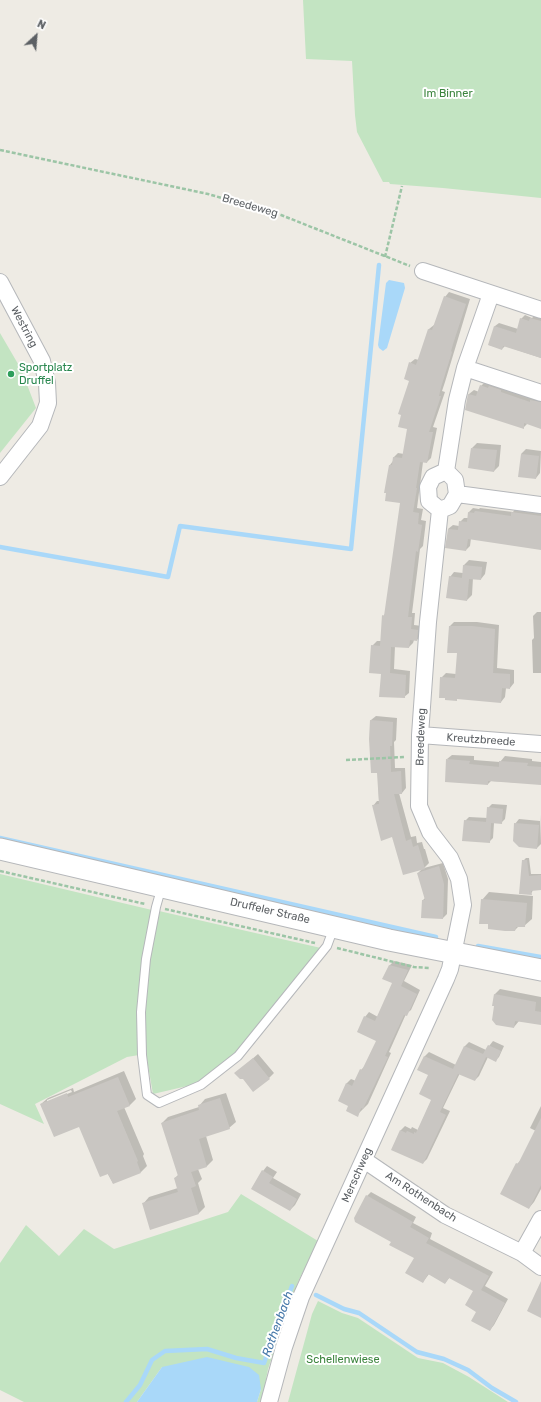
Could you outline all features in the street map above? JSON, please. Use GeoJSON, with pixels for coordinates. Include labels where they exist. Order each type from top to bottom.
{"type":"FeatureCollection","features":[{"type":"Feature","properties":{"kind":"street"},"geometry":{"type":"LineString","coordinates":[[423,271],[541,310]]}},
{"type":"Feature","properties":{"kind":"street","name":"Westring"},"geometry":{"type":"LineString","coordinates":[[0,282],[42,361],[47,384],[48,403],[40,426],[0,477]]}},
{"type":"Feature","properties":{"kind":"street"},"geometry":{"type":"LineString","coordinates":[[446,471],[457,400],[465,368],[491,294]]}},
{"type":"Feature","properties":{"kind":"street"},"geometry":{"type":"LineString","coordinates":[[465,368],[541,393]]}},
{"type":"Feature","properties":{"kind":"street"},"geometry":{"type":"LineString","coordinates":[[446,471],[455,480],[457,494],[450,506],[440,510],[429,501],[428,487],[433,477],[446,471]]}},
{"type":"Feature","properties":{"kind":"street"},"geometry":{"type":"LineString","coordinates":[[457,494],[541,505]]}},
{"type":"Feature","properties":{"kind":"street","name":"Breedeweg"},"geometry":{"type":"LineString","coordinates":[[440,510],[428,622],[420,735],[419,806],[430,832],[450,858],[459,879],[463,905],[452,961]]}},
{"type":"Feature","properties":{"kind":"street","name":"Kreutzbreede"},"geometry":{"type":"LineString","coordinates":[[420,735],[541,744]]}},
{"type":"Feature","properties":{"kind":"street","name":"Druffeler Straße"},"geometry":{"type":"LineString","coordinates":[[0,849],[335,926],[389,940],[452,961],[541,970]]}},
{"type":"Feature","properties":{"kind":"street","name":"Merschweg"},"geometry":{"type":"LineString","coordinates":[[269,1402],[284,1347],[301,1297],[364,1160],[452,961]]}},
{"type":"Feature","properties":{"kind":"street","name":"Am Rothenbach"},"geometry":{"type":"LineString","coordinates":[[364,1160],[445,1215],[522,1253],[541,1266]]}},
{"type":"Feature","properties":{"kind":"street"},"geometry":{"type":"LineString","coordinates":[[522,1253],[541,1219]]}},
{"type":"Feature","properties":{"kind":"lane"},"geometry":{"type":"LineString","coordinates":[[162,886],[156,907],[146,959],[141,1012],[142,1055],[146,1095],[158,1103],[201,1085],[238,1056],[327,946],[335,926]]}},
{"type":"Feature","properties":{"kind":"path","name":"Breedeweg"},"geometry":{"type":"LineString","coordinates":[[0,150],[208,194],[281,215],[423,271]]}},
{"type":"Feature","properties":{"kind":"path"},"geometry":{"type":"LineString","coordinates":[[385,257],[402,186]]}},
{"type":"Feature","properties":{"kind":"path"},"geometry":{"type":"LineString","coordinates":[[346,760],[420,756]]}},
{"type":"Feature","properties":{"kind":"path"},"geometry":{"type":"LineString","coordinates":[[0,871],[414,967],[452,961]]}},
{"type":"Feature","properties":{"kind":"green space","name":"Im Binner"},"geometry":{"type":"Polygon","coordinates":[[[303,0],[541,0],[541,198],[390,184],[389,182],[383,182],[357,132],[352,61],[306,59],[303,0]]]}},
{"type":"Feature","properties":{"kind":"green space"},"geometry":{"type":"Polygon","coordinates":[[[0,333],[21,369],[36,408],[0,453],[0,333]]]}},
{"type":"Feature","properties":{"kind":"green space"},"geometry":{"type":"Polygon","coordinates":[[[0,874],[152,910],[139,1055],[127,1057],[35,1104],[44,1124],[0,1104],[0,874]]]}},
{"type":"Feature","properties":{"kind":"green space"},"geometry":{"type":"Polygon","coordinates":[[[159,911],[321,948],[246,1043],[224,1063],[200,1083],[153,1094],[146,1054],[144,1012],[150,960],[159,911]]]}},
{"type":"Feature","properties":{"kind":"green space"},"geometry":{"type":"Polygon","coordinates":[[[241,1194],[318,1241],[298,1282],[268,1369],[262,1402],[257,1402],[261,1389],[162,1367],[137,1402],[24,1402],[0,1390],[0,1263],[26,1225],[59,1256],[84,1229],[114,1249],[228,1212],[241,1194]]]}},
{"type":"Feature","properties":{"kind":"green space","name":"Schellenwiese"},"geometry":{"type":"Polygon","coordinates":[[[318,1301],[342,1313],[358,1318],[418,1358],[443,1363],[469,1377],[508,1402],[288,1402],[312,1314],[318,1301]]]}},
{"type":"Feature","properties":{"kind":"water"},"geometry":{"type":"Polygon","coordinates":[[[389,280],[404,283],[405,288],[387,348],[383,351],[378,345],[386,283],[389,280]]]}},
{"type":"Feature","properties":{"kind":"water"},"geometry":{"type":"Polygon","coordinates":[[[207,1357],[249,1367],[259,1375],[261,1389],[257,1402],[137,1402],[162,1367],[207,1357]]]}},
{"type":"Feature","properties":{"kind":"building"},"geometry":{"type":"Polygon","coordinates":[[[444,296],[466,304],[441,387],[439,396],[441,396],[429,432],[433,432],[427,463],[420,462],[416,488],[413,512],[419,513],[418,524],[422,525],[418,552],[416,551],[408,617],[412,617],[411,629],[418,630],[417,641],[410,640],[409,648],[391,647],[390,673],[406,675],[405,698],[379,697],[381,674],[369,673],[371,645],[380,646],[382,615],[384,616],[400,503],[385,501],[386,493],[384,493],[389,465],[392,465],[393,457],[402,458],[407,429],[398,427],[401,415],[398,414],[409,381],[404,379],[409,362],[416,365],[428,329],[432,330],[444,296]]]}},
{"type":"Feature","properties":{"kind":"building"},"geometry":{"type":"Polygon","coordinates":[[[520,318],[529,321],[530,318],[541,321],[541,358],[503,346],[502,350],[488,345],[494,326],[516,333],[520,318]]]}},
{"type":"Feature","properties":{"kind":"building"},"geometry":{"type":"Polygon","coordinates":[[[480,385],[501,390],[501,392],[530,402],[530,400],[541,402],[541,429],[524,423],[524,429],[465,410],[468,394],[476,396],[480,385]]]}},
{"type":"Feature","properties":{"kind":"building"},"geometry":{"type":"Polygon","coordinates":[[[471,448],[497,450],[494,472],[468,468],[471,448]]]}},
{"type":"Feature","properties":{"kind":"building"},"geometry":{"type":"Polygon","coordinates":[[[521,454],[539,456],[536,479],[518,477],[521,454]]]}},
{"type":"Feature","properties":{"kind":"building"},"geometry":{"type":"Polygon","coordinates":[[[475,511],[511,516],[511,512],[541,516],[541,550],[468,539],[466,551],[445,548],[448,529],[458,530],[459,521],[467,522],[468,512],[474,513],[475,511]]]}},
{"type":"Feature","properties":{"kind":"building"},"geometry":{"type":"Polygon","coordinates":[[[463,565],[482,567],[481,580],[469,579],[467,601],[446,598],[449,576],[462,578],[463,565]]]}},
{"type":"Feature","properties":{"kind":"building"},"geometry":{"type":"Polygon","coordinates":[[[449,626],[472,626],[495,629],[493,673],[510,674],[510,689],[502,688],[501,703],[457,699],[457,701],[439,698],[440,677],[455,678],[457,653],[447,653],[449,626]]]}},
{"type":"Feature","properties":{"kind":"building"},"geometry":{"type":"Polygon","coordinates":[[[370,720],[393,722],[392,746],[390,746],[391,772],[401,771],[402,794],[394,794],[406,841],[411,839],[413,847],[418,845],[425,869],[403,875],[392,837],[381,841],[372,805],[379,804],[377,773],[371,773],[369,739],[370,720]]]}},
{"type":"Feature","properties":{"kind":"building"},"geometry":{"type":"Polygon","coordinates":[[[446,759],[470,761],[469,764],[499,767],[499,761],[528,763],[527,766],[541,767],[541,785],[488,781],[488,785],[445,782],[446,759]]]}},
{"type":"Feature","properties":{"kind":"building"},"geometry":{"type":"Polygon","coordinates":[[[487,807],[503,809],[502,824],[491,823],[490,843],[462,841],[464,820],[486,822],[487,807]]]}},
{"type":"Feature","properties":{"kind":"building"},"geometry":{"type":"Polygon","coordinates":[[[514,823],[539,825],[537,849],[519,847],[513,841],[514,823]]]}},
{"type":"Feature","properties":{"kind":"building"},"geometry":{"type":"Polygon","coordinates":[[[522,860],[527,860],[529,876],[541,875],[541,890],[531,891],[532,895],[519,894],[522,860]]]}},
{"type":"Feature","properties":{"kind":"building"},"geometry":{"type":"Polygon","coordinates":[[[439,866],[444,884],[443,919],[421,918],[422,900],[425,900],[417,873],[439,866]]]}},
{"type":"Feature","properties":{"kind":"building"},"geometry":{"type":"Polygon","coordinates":[[[481,899],[527,903],[525,927],[516,927],[515,931],[505,931],[488,929],[488,924],[479,924],[481,899]]]}},
{"type":"Feature","properties":{"kind":"building"},"geometry":{"type":"Polygon","coordinates":[[[389,965],[408,970],[401,986],[417,994],[407,1016],[404,1015],[385,1056],[388,1057],[363,1109],[361,1108],[358,1117],[346,1111],[348,1106],[338,1101],[346,1083],[352,1086],[360,1069],[362,1070],[376,1041],[357,1032],[364,1016],[375,1021],[392,983],[382,979],[389,965]]]}},
{"type":"Feature","properties":{"kind":"building"},"geometry":{"type":"Polygon","coordinates":[[[494,994],[536,1002],[535,1011],[541,1012],[541,1025],[515,1021],[514,1028],[496,1025],[492,1020],[494,994]]]}},
{"type":"Feature","properties":{"kind":"building"},"geometry":{"type":"Polygon","coordinates":[[[488,1045],[501,1051],[496,1062],[486,1057],[475,1081],[458,1074],[440,1112],[446,1115],[423,1164],[391,1150],[400,1130],[406,1133],[407,1131],[414,1134],[414,1132],[416,1133],[431,1100],[419,1094],[428,1075],[417,1070],[424,1056],[453,1069],[464,1046],[483,1054],[488,1045]]]}},
{"type":"Feature","properties":{"kind":"building"},"geometry":{"type":"Polygon","coordinates":[[[253,1058],[270,1079],[253,1092],[243,1079],[240,1079],[234,1073],[253,1058]]]}},
{"type":"Feature","properties":{"kind":"building"},"geometry":{"type":"Polygon","coordinates":[[[118,1077],[130,1106],[117,1111],[138,1161],[137,1162],[141,1173],[113,1184],[108,1174],[100,1177],[79,1127],[54,1137],[40,1104],[67,1093],[68,1097],[118,1077]]]}},
{"type":"Feature","properties":{"kind":"building"},"geometry":{"type":"Polygon","coordinates":[[[220,1098],[230,1129],[199,1139],[207,1167],[191,1172],[196,1186],[191,1188],[199,1214],[150,1230],[142,1203],[178,1192],[174,1178],[178,1176],[161,1123],[199,1110],[198,1105],[220,1098]]]}},
{"type":"Feature","properties":{"kind":"building"},"geometry":{"type":"Polygon","coordinates":[[[541,1118],[541,1185],[529,1209],[500,1194],[516,1163],[518,1164],[541,1118]]]}},
{"type":"Feature","properties":{"kind":"building"},"geometry":{"type":"Polygon","coordinates":[[[262,1170],[273,1177],[269,1183],[297,1199],[290,1211],[251,1189],[262,1170]]]}},
{"type":"Feature","properties":{"kind":"building"},"geometry":{"type":"Polygon","coordinates":[[[366,1195],[413,1222],[410,1227],[429,1238],[426,1243],[489,1276],[481,1290],[505,1303],[490,1331],[471,1321],[476,1312],[465,1305],[473,1291],[449,1278],[445,1284],[428,1274],[423,1283],[405,1273],[414,1258],[389,1245],[391,1242],[355,1222],[354,1218],[366,1195]]]}},
{"type":"Feature","properties":{"kind":"building"},"geometry":{"type":"Polygon","coordinates":[[[541,1281],[541,1318],[527,1311],[541,1281]]]}},
{"type":"Feature","properties":{"kind":"waterway"},"geometry":{"type":"LineString","coordinates":[[0,547],[168,577],[180,526],[351,549],[379,265]]}},
{"type":"Feature","properties":{"kind":"waterway"},"geometry":{"type":"LineString","coordinates":[[0,838],[436,937]]}},
{"type":"Feature","properties":{"kind":"waterway"},"geometry":{"type":"LineString","coordinates":[[478,946],[541,957]]}},
{"type":"Feature","properties":{"kind":"waterway","name":"Rothenbach"},"geometry":{"type":"LineString","coordinates":[[126,1402],[140,1385],[152,1360],[165,1351],[207,1349],[236,1358],[264,1363],[292,1286]]}},
{"type":"Feature","properties":{"kind":"waterway","name":"Rothenbach"},"geometry":{"type":"LineString","coordinates":[[316,1295],[344,1309],[359,1313],[417,1352],[444,1359],[468,1370],[492,1388],[516,1402]]}},
{"type":"Feature","properties":{"kind":"place","name":"Sportplatz Druffel"},"geometry":{"type":"Point","coordinates":[11,374]}}]}
